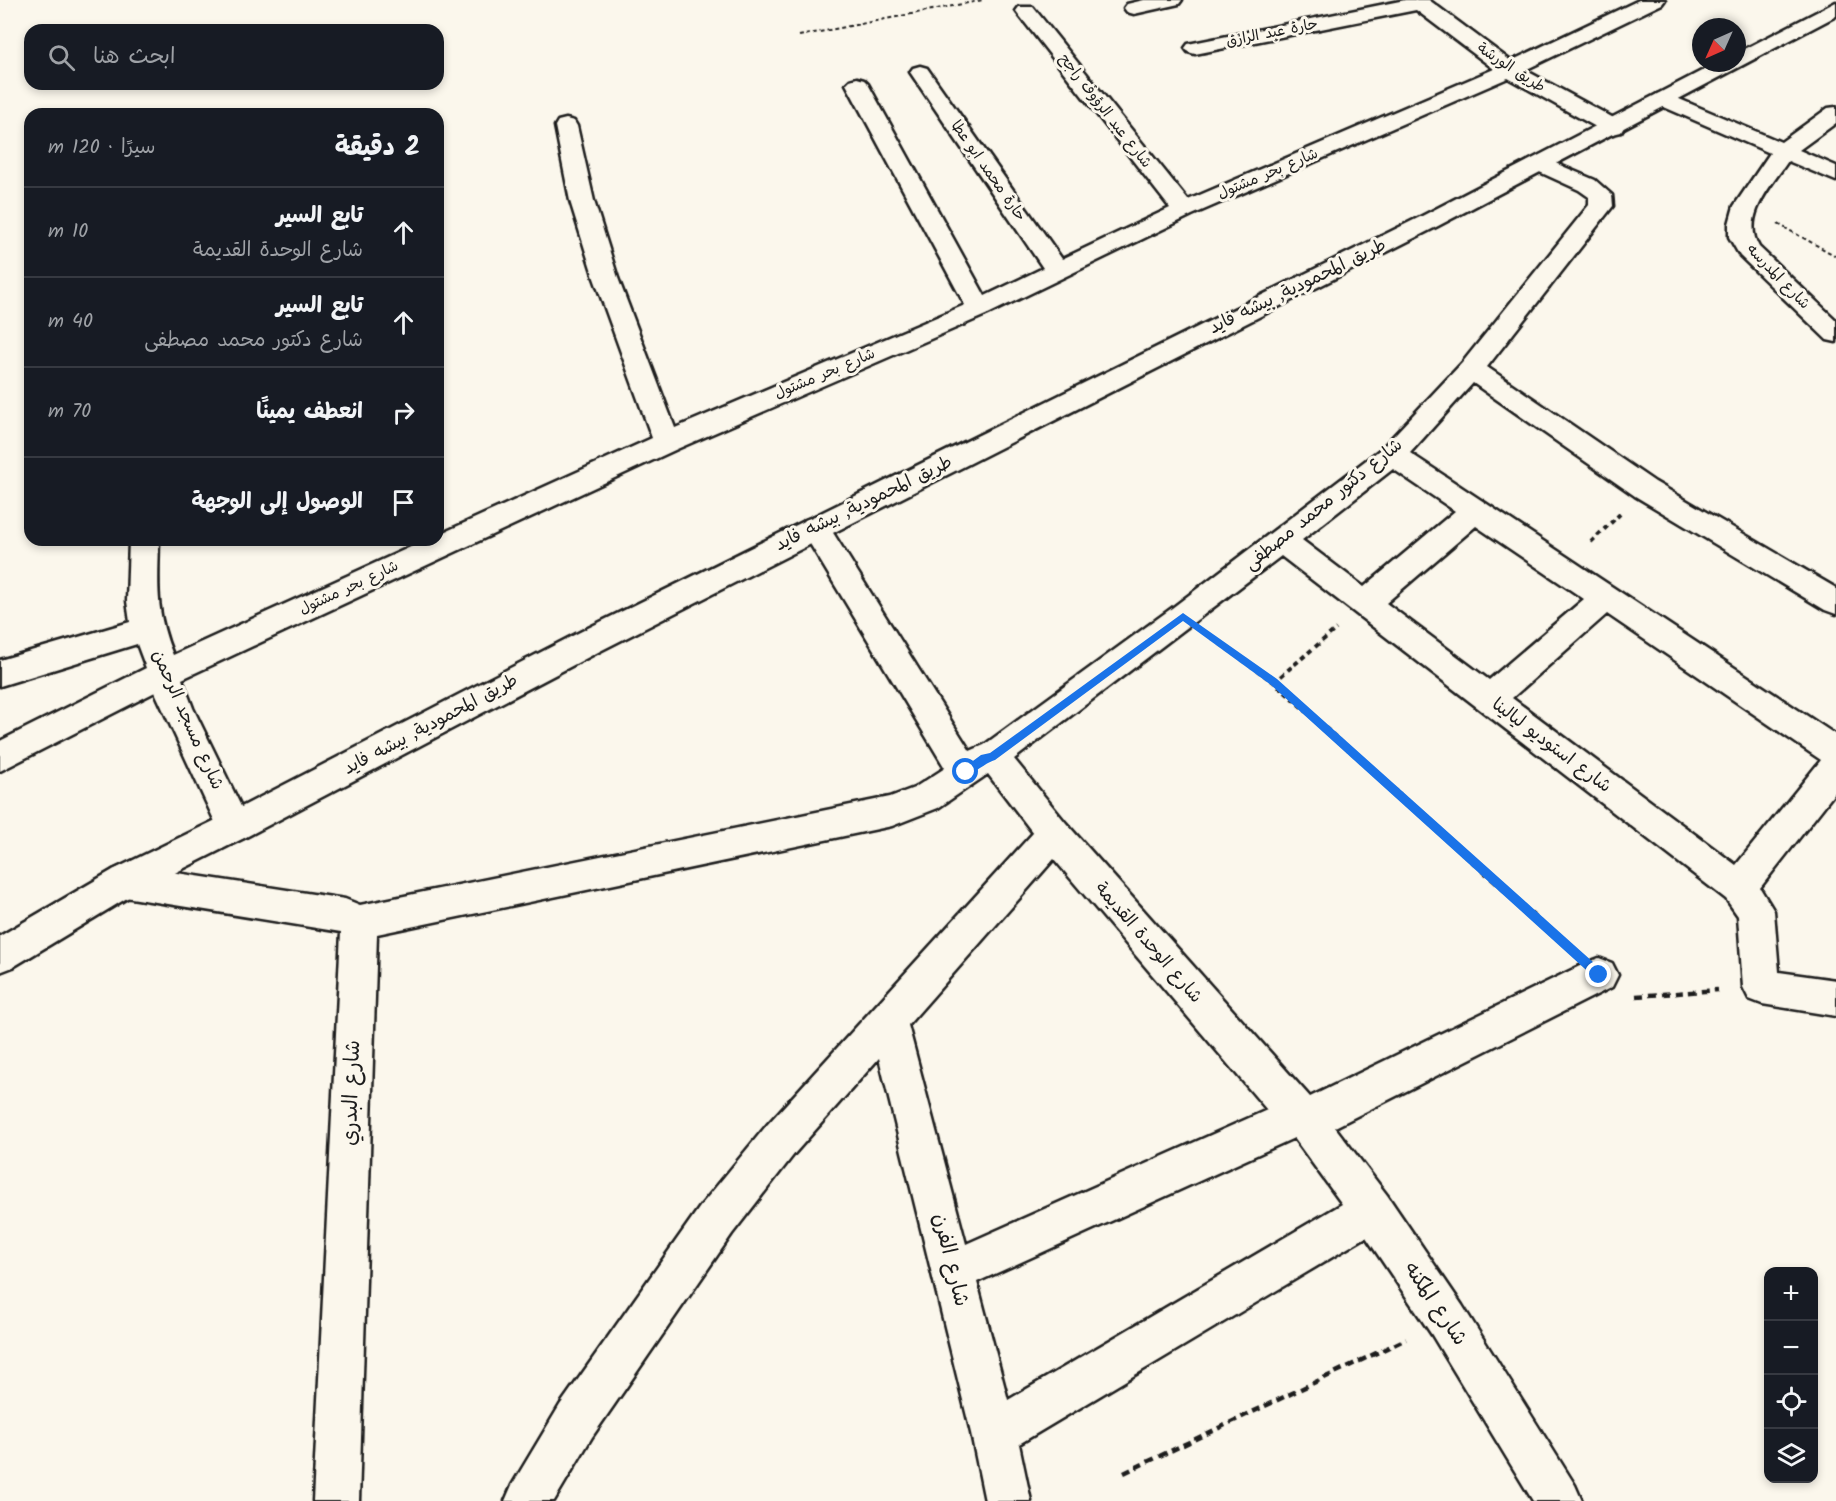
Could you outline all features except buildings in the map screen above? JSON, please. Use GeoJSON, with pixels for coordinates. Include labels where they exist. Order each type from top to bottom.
{"type":"FeatureCollection","features":[{"type":"Feature","properties":{"kind":"street"},"geometry":{"type":"LineString","coordinates":[[1134,8],[1173,0]]}},
{"type":"Feature","properties":{"kind":"street","name":"شارع بحر مشتول"},"geometry":{"type":"LineString","coordinates":[[444,544],[667,442],[979,308],[1184,210],[1509,70],[1655,0]]}},
{"type":"Feature","properties":{"kind":"street","name":"طريق الورشة"},"geometry":{"type":"LineString","coordinates":[[1418,2],[1509,70],[1603,122]]}},
{"type":"Feature","properties":{"kind":"street","name":"حارة عبد الرازق"},"geometry":{"type":"LineString","coordinates":[[1195,48],[1418,2]]}},
{"type":"Feature","properties":{"kind":"street","name":"طريق المحمودية, بيشه فايد"},"geometry":{"type":"LineString","coordinates":[[1746,56],[1836,8]]}},
{"type":"Feature","properties":{"kind":"street","name":"شارع عبد الرؤوف راجح"},"geometry":{"type":"LineString","coordinates":[[1026,11],[1184,210]]}},
{"type":"Feature","properties":{"kind":"street","name":"حارة محمد ابو عطا"},"geometry":{"type":"LineString","coordinates":[[920,72],[1057,270]]}},
{"type":"Feature","properties":{"kind":"street","name":"طريق المحمودية, بيشه فايد"},"geometry":{"type":"LineString","coordinates":[[0,955],[124,881],[234,827],[815,527],[1430,221],[1540,164],[1603,122],[1665,99],[1716,72]]}},
{"type":"Feature","properties":{"kind":"street"},"geometry":{"type":"LineString","coordinates":[[857,84],[979,308]]}},
{"type":"Feature","properties":{"kind":"street"},"geometry":{"type":"LineString","coordinates":[[1665,99],[1836,174]]}},
{"type":"Feature","properties":{"kind":"street","name":"شارع المدرسه"},"geometry":{"type":"LineString","coordinates":[[1836,112],[1783,151],[1746,206],[1741,224],[1742,237],[1749,251],[1836,334]]}},
{"type":"Feature","properties":{"kind":"street"},"geometry":{"type":"LineString","coordinates":[[566,126],[582,201],[606,278],[667,442]]}},
{"type":"Feature","properties":{"kind":"street","name":"شارع دكتور محمد مصطفى"},"geometry":{"type":"LineString","coordinates":[[356,922],[892,811],[926,798],[979,764],[1183,616],[1392,455],[1471,369],[1601,206],[1600,195],[1587,185],[1540,164]]}},
{"type":"Feature","properties":{"kind":"street"},"geometry":{"type":"LineString","coordinates":[[1471,369],[1646,489],[1836,602]]}},
{"type":"Feature","properties":{"kind":"street"},"geometry":{"type":"LineString","coordinates":[[1392,455],[1604,599],[1836,752]]}},
{"type":"Feature","properties":{"kind":"street"},"geometry":{"type":"LineString","coordinates":[[1364,604],[1475,511]]}},
{"type":"Feature","properties":{"kind":"street","name":"شارع الوحدة القديمة"},"geometry":{"type":"LineString","coordinates":[[815,527],[979,764],[1054,834],[1300,1115]]}},
{"type":"Feature","properties":{"kind":"street","name":"شارع استوديو ليالينا"},"geometry":{"type":"LineString","coordinates":[[1281,540],[1739,888],[1756,911],[1762,987]]}},
{"type":"Feature","properties":{"kind":"street","name":"شارع مسجد الرحمن"},"geometry":{"type":"LineString","coordinates":[[144,546],[142,601],[147,629],[177,708],[215,783],[234,827]]}},
{"type":"Feature","properties":{"kind":"street","name":"شارع بحر مشتول"},"geometry":{"type":"LineString","coordinates":[[0,758],[164,673],[441,546]]}},
{"type":"Feature","properties":{"kind":"street"},"geometry":{"type":"LineString","coordinates":[[1489,699],[1604,599]]}},
{"type":"Feature","properties":{"kind":"street"},"geometry":{"type":"LineString","coordinates":[[0,673],[147,629]]}},
{"type":"Feature","properties":{"kind":"street"},"geometry":{"type":"LineString","coordinates":[[1739,888],[1836,766]]}},
{"type":"Feature","properties":{"kind":"street"},"geometry":{"type":"LineString","coordinates":[[528,1501],[576,1421],[717,1219],[781,1139],[1054,834]]}},
{"type":"Feature","properties":{"kind":"street"},"geometry":{"type":"LineString","coordinates":[[124,881],[345,915],[356,922]]}},
{"type":"Feature","properties":{"kind":"street","name":"شارع البدري"},"geometry":{"type":"LineString","coordinates":[[336,1501],[359,928],[356,922]]}},
{"type":"Feature","properties":{"kind":"street"},"geometry":{"type":"LineString","coordinates":[[953,1271],[1300,1115],[1312,1117],[1599,975]]}},
{"type":"Feature","properties":{"kind":"street"},"geometry":{"type":"LineString","coordinates":[[1762,987],[1836,998]]}},
{"type":"Feature","properties":{"kind":"street","name":"شارع الفرن"},"geometry":{"type":"LineString","coordinates":[[888,1020],[994,1432],[1008,1501]]}},
{"type":"Feature","properties":{"kind":"street","name":"شارع المكنه"},"geometry":{"type":"LineString","coordinates":[[1300,1115],[1372,1210],[1447,1320],[1559,1501]]}},
{"type":"Feature","properties":{"kind":"street"},"geometry":{"type":"LineString","coordinates":[[994,1432],[1372,1210]]}},
{"type":"Feature","properties":{"kind":"path"},"geometry":{"type":"LineString","coordinates":[[799,36],[983,0]]}},
{"type":"Feature","properties":{"kind":"path"},"geometry":{"type":"LineString","coordinates":[[1746,206],[1836,256]]}},
{"type":"Feature","properties":{"kind":"path"},"geometry":{"type":"LineString","coordinates":[[1562,570],[1646,489]]}},
{"type":"Feature","properties":{"kind":"path"},"geometry":{"type":"LineString","coordinates":[[1274,682],[1364,604]]}},
{"type":"Feature","properties":{"kind":"path"},"geometry":{"type":"LineString","coordinates":[[1183,616],[1274,682],[1623,997],[1762,987]]}},
{"type":"Feature","properties":{"kind":"path"},"geometry":{"type":"LineString","coordinates":[[1124,1473],[1447,1320]]}},
{"type":"Feature","properties":{"kind":"route"},"geometry":{"type":"LineString","coordinates":[[966,772],[985,758],[992,757],[1183,616],[1274,682],[1599,975]]}}]}
